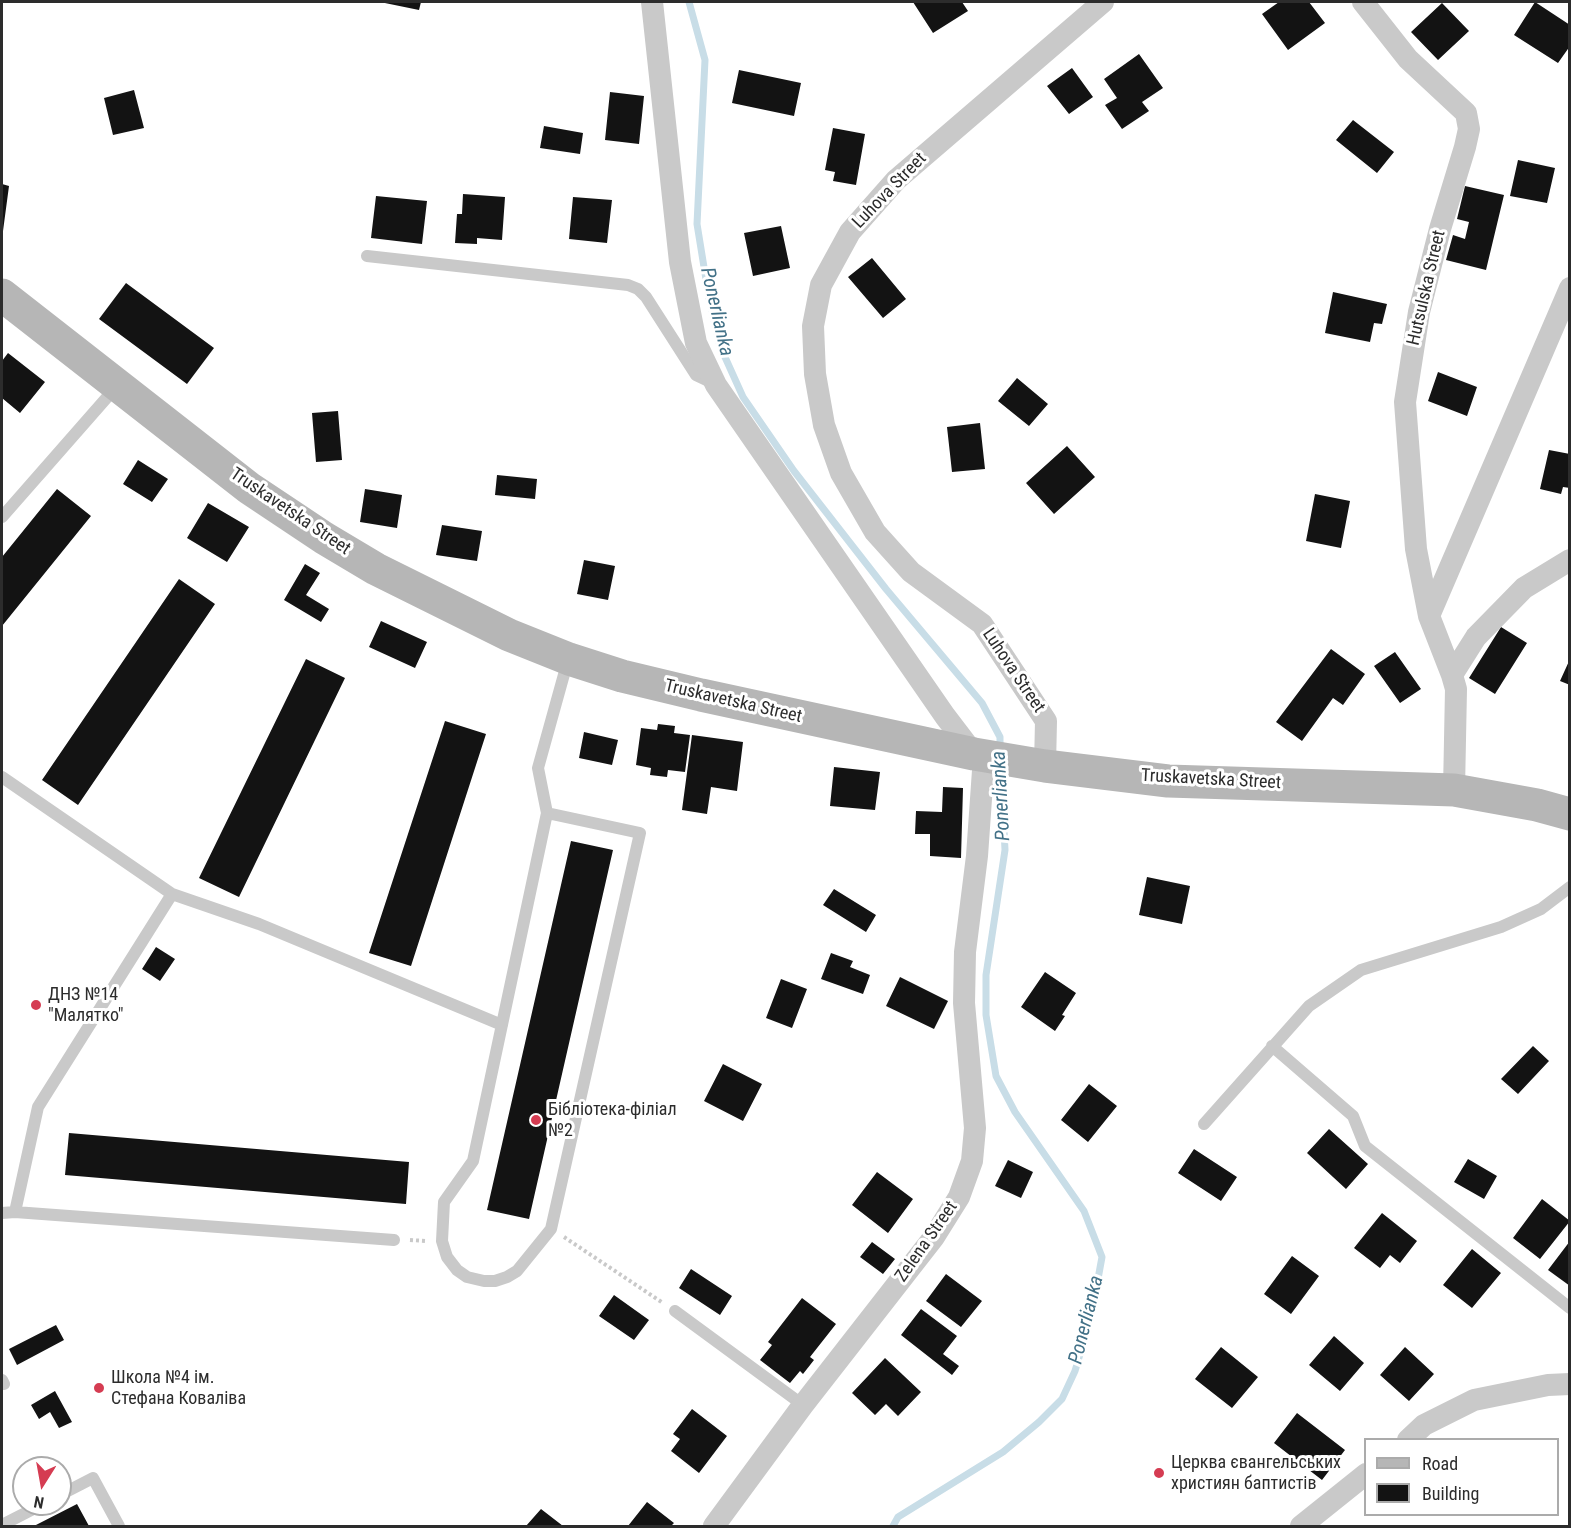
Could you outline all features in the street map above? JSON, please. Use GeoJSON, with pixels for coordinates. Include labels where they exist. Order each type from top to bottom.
{"type":"FeatureCollection","features":[{"type":"Feature","properties":{"kind":"main road","name":"Truskavetska Street"},"geometry":{"type":"LineString","coordinates":[[2,295],[249,488],[375,569],[509,635],[622,676],[700,695],[1003,759],[1168,781],[1454,790],[1537,805],[1569,814]]}},
{"type":"Feature","properties":{"kind":"street"},"geometry":{"type":"LineString","coordinates":[[652,2],[680,262],[696,343],[716,385],[945,716],[1003,759]]}},
{"type":"Feature","properties":{"kind":"street","name":"Luhova Street"},"geometry":{"type":"LineString","coordinates":[[1003,759],[1046,721],[982,624],[911,572],[875,531],[841,473],[824,425],[815,374],[813,326],[821,285],[850,232],[896,180],[1103,2]]}},
{"type":"Feature","properties":{"kind":"street","name":"Hutsulska Street"},"geometry":{"type":"LineString","coordinates":[[1363,2],[1408,59],[1466,113],[1469,129],[1419,312],[1405,402],[1416,549],[1429,616],[1456,689],[1454,790]]}},
{"type":"Feature","properties":{"kind":"street"},"geometry":{"type":"LineString","coordinates":[[1429,616],[1569,288]]}},
{"type":"Feature","properties":{"kind":"street"},"geometry":{"type":"LineString","coordinates":[[1452,675],[1476,637],[1524,588],[1569,560]]}},
{"type":"Feature","properties":{"kind":"street","name":"Zelena Street"},"geometry":{"type":"LineString","coordinates":[[714,1527],[803,1405],[934,1237],[959,1197],[972,1161],[975,1128],[964,1003],[965,952],[977,856],[1003,759]]}},
{"type":"Feature","properties":{"kind":"street"},"geometry":{"type":"LineString","coordinates":[[1410,1438],[1424,1425],[1474,1400],[1548,1385],[1569,1384]]}},
{"type":"Feature","properties":{"kind":"street"},"geometry":{"type":"LineString","coordinates":[[1301,1527],[1364,1475]]}},
{"type":"Feature","properties":{"kind":"lane"},"geometry":{"type":"LineString","coordinates":[[367,256],[628,285],[638,289],[646,297],[696,375],[716,385]]}},
{"type":"Feature","properties":{"kind":"lane"},"geometry":{"type":"LineString","coordinates":[[2,517],[118,386]]}},
{"type":"Feature","properties":{"kind":"lane"},"geometry":{"type":"LineString","coordinates":[[547,813],[640,833],[551,1229],[517,1271],[495,1281],[484,1281],[467,1277],[457,1270],[447,1257],[442,1242],[444,1202],[473,1161],[547,813],[538,768],[569,658]]}},
{"type":"Feature","properties":{"kind":"lane"},"geometry":{"type":"LineString","coordinates":[[2,777],[172,894],[259,924],[502,1025]]}},
{"type":"Feature","properties":{"kind":"lane"},"geometry":{"type":"LineString","coordinates":[[1204,1124],[1309,1006],[1360,970],[1501,927],[1541,909],[1569,887]]}},
{"type":"Feature","properties":{"kind":"lane"},"geometry":{"type":"LineString","coordinates":[[15,1212],[38,1107],[172,894]]}},
{"type":"Feature","properties":{"kind":"lane"},"geometry":{"type":"LineString","coordinates":[[1272,1046],[1353,1116],[1365,1146],[1569,1308]]}},
{"type":"Feature","properties":{"kind":"lane"},"geometry":{"type":"LineString","coordinates":[[2,1213],[15,1212],[394,1240]]}},
{"type":"Feature","properties":{"kind":"lane"},"geometry":{"type":"LineString","coordinates":[[675,1311],[803,1405]]}},
{"type":"Feature","properties":{"kind":"lane"},"geometry":{"type":"LineString","coordinates":[[72,1489],[93,1478],[119,1527]]}},
{"type":"Feature","properties":{"kind":"lane"},"geometry":{"type":"LineString","coordinates":[[2,1525],[20,1516]]}},
{"type":"Feature","properties":{"kind":"path"},"geometry":{"type":"LineString","coordinates":[[551,1229],[675,1311]]}},
{"type":"Feature","properties":{"kind":"path"},"geometry":{"type":"LineString","coordinates":[[394,1240],[442,1242]]}},
{"type":"Feature","properties":{"kind":"building"},"geometry":{"type":"Polygon","coordinates":[[[380,2],[421,2],[419,10],[380,2]]]}},
{"type":"Feature","properties":{"kind":"building"},"geometry":{"type":"Polygon","coordinates":[[[913,2],[962,2],[968,11],[933,33],[913,2]]]}},
{"type":"Feature","properties":{"kind":"building"},"geometry":{"type":"Polygon","coordinates":[[[1279,2],[1309,2],[1325,23],[1288,50],[1262,14],[1279,2]]]}},
{"type":"Feature","properties":{"kind":"building"},"geometry":{"type":"Polygon","coordinates":[[[1535,2],[1570,25],[1570,46],[1558,63],[1514,35],[1535,2]]]}},
{"type":"Feature","properties":{"kind":"building"},"geometry":{"type":"Polygon","coordinates":[[[1442,3],[1469,31],[1438,60],[1411,32],[1442,3]]]}},
{"type":"Feature","properties":{"kind":"building"},"geometry":{"type":"Polygon","coordinates":[[[1139,54],[1163,88],[1142,102],[1149,111],[1122,129],[1105,105],[1117,98],[1104,79],[1139,54]]]}},
{"type":"Feature","properties":{"kind":"building"},"geometry":{"type":"Polygon","coordinates":[[[1072,68],[1093,97],[1069,114],[1047,86],[1072,68]]]}},
{"type":"Feature","properties":{"kind":"building"},"geometry":{"type":"Polygon","coordinates":[[[739,70],[801,83],[794,116],[732,103],[739,70]]]}},
{"type":"Feature","properties":{"kind":"building"},"geometry":{"type":"Polygon","coordinates":[[[134,90],[144,128],[113,135],[104,98],[134,90]]]}},
{"type":"Feature","properties":{"kind":"building"},"geometry":{"type":"Polygon","coordinates":[[[610,92],[644,96],[639,144],[605,140],[610,92]]]}},
{"type":"Feature","properties":{"kind":"building"},"geometry":{"type":"Polygon","coordinates":[[[1353,120],[1394,152],[1377,173],[1336,140],[1353,120]]]}},
{"type":"Feature","properties":{"kind":"building"},"geometry":{"type":"Polygon","coordinates":[[[544,126],[583,133],[580,154],[540,148],[544,126]]]}},
{"type":"Feature","properties":{"kind":"building"},"geometry":{"type":"Polygon","coordinates":[[[833,128],[865,134],[856,185],[833,181],[835,172],[825,170],[833,128]]]}},
{"type":"Feature","properties":{"kind":"building"},"geometry":{"type":"Polygon","coordinates":[[[1518,160],[1555,168],[1547,203],[1510,196],[1518,160]]]}},
{"type":"Feature","properties":{"kind":"building"},"geometry":{"type":"Polygon","coordinates":[[[2,184],[9,186],[3,231],[2,231],[2,184]]]}},
{"type":"Feature","properties":{"kind":"building"},"geometry":{"type":"Polygon","coordinates":[[[1465,186],[1504,195],[1486,270],[1446,260],[1453,235],[1465,239],[1469,222],[1457,219],[1465,186]]]}},
{"type":"Feature","properties":{"kind":"building"},"geometry":{"type":"Polygon","coordinates":[[[463,194],[505,197],[502,240],[477,238],[477,244],[455,243],[457,214],[462,214],[463,194]]]}},
{"type":"Feature","properties":{"kind":"building"},"geometry":{"type":"Polygon","coordinates":[[[376,196],[427,201],[422,244],[371,238],[376,196]]]}},
{"type":"Feature","properties":{"kind":"building"},"geometry":{"type":"Polygon","coordinates":[[[573,197],[612,200],[607,243],[569,239],[573,197]]]}},
{"type":"Feature","properties":{"kind":"building"},"geometry":{"type":"Polygon","coordinates":[[[781,226],[790,268],[753,276],[744,233],[781,226]]]}},
{"type":"Feature","properties":{"kind":"building"},"geometry":{"type":"Polygon","coordinates":[[[872,258],[906,299],[883,318],[848,277],[872,258]]]}},
{"type":"Feature","properties":{"kind":"building"},"geometry":{"type":"Polygon","coordinates":[[[126,283],[214,348],[187,384],[99,319],[126,283]]]}},
{"type":"Feature","properties":{"kind":"building"},"geometry":{"type":"Polygon","coordinates":[[[1333,292],[1387,304],[1382,324],[1374,323],[1370,342],[1325,333],[1333,292]]]}},
{"type":"Feature","properties":{"kind":"building"},"geometry":{"type":"Polygon","coordinates":[[[8,353],[45,382],[20,413],[2,398],[2,361],[8,353]]]}},
{"type":"Feature","properties":{"kind":"building"},"geometry":{"type":"Polygon","coordinates":[[[1438,372],[1477,387],[1467,416],[1428,401],[1438,372]]]}},
{"type":"Feature","properties":{"kind":"building"},"geometry":{"type":"Polygon","coordinates":[[[1017,378],[1048,404],[1029,426],[998,401],[1017,378]]]}},
{"type":"Feature","properties":{"kind":"building"},"geometry":{"type":"Polygon","coordinates":[[[338,411],[342,460],[316,462],[312,413],[338,411]]]}},
{"type":"Feature","properties":{"kind":"building"},"geometry":{"type":"Polygon","coordinates":[[[980,423],[985,469],[952,472],[947,427],[980,423]]]}},
{"type":"Feature","properties":{"kind":"building"},"geometry":{"type":"Polygon","coordinates":[[[1067,446],[1095,477],[1054,514],[1026,483],[1067,446]]]}},
{"type":"Feature","properties":{"kind":"building"},"geometry":{"type":"Polygon","coordinates":[[[1549,450],[1570,454],[1570,488],[1563,487],[1561,494],[1540,489],[1549,450]]]}},
{"type":"Feature","properties":{"kind":"building"},"geometry":{"type":"Polygon","coordinates":[[[138,460],[168,479],[152,502],[123,484],[138,460]]]}},
{"type":"Feature","properties":{"kind":"building"},"geometry":{"type":"Polygon","coordinates":[[[497,475],[537,479],[535,499],[495,495],[497,475]]]}},
{"type":"Feature","properties":{"kind":"building"},"geometry":{"type":"Polygon","coordinates":[[[57,489],[91,516],[2,626],[2,557],[57,489]]]}},
{"type":"Feature","properties":{"kind":"building"},"geometry":{"type":"Polygon","coordinates":[[[365,489],[402,495],[397,528],[360,522],[365,489]]]}},
{"type":"Feature","properties":{"kind":"building"},"geometry":{"type":"Polygon","coordinates":[[[1315,494],[1350,501],[1341,548],[1306,541],[1315,494]]]}},
{"type":"Feature","properties":{"kind":"building"},"geometry":{"type":"Polygon","coordinates":[[[208,503],[249,527],[227,562],[187,538],[208,503]]]}},
{"type":"Feature","properties":{"kind":"building"},"geometry":{"type":"Polygon","coordinates":[[[442,525],[482,531],[477,561],[436,555],[442,525]]]}},
{"type":"Feature","properties":{"kind":"building"},"geometry":{"type":"Polygon","coordinates":[[[584,560],[615,566],[608,600],[577,594],[584,560]]]}},
{"type":"Feature","properties":{"kind":"building"},"geometry":{"type":"Polygon","coordinates":[[[305,564],[320,573],[306,595],[329,609],[321,622],[284,600],[305,564]]]}},
{"type":"Feature","properties":{"kind":"building"},"geometry":{"type":"Polygon","coordinates":[[[179,579],[215,604],[78,805],[42,780],[179,579]]]}},
{"type":"Feature","properties":{"kind":"building"},"geometry":{"type":"Polygon","coordinates":[[[381,621],[427,642],[415,668],[369,647],[381,621]]]}},
{"type":"Feature","properties":{"kind":"building"},"geometry":{"type":"Polygon","coordinates":[[[1501,627],[1527,643],[1495,694],[1469,678],[1501,627]]]}},
{"type":"Feature","properties":{"kind":"building"},"geometry":{"type":"Polygon","coordinates":[[[1331,649],[1365,674],[1343,705],[1333,698],[1302,741],[1276,722],[1331,649]]]}},
{"type":"Feature","properties":{"kind":"building"},"geometry":{"type":"Polygon","coordinates":[[[1395,652],[1421,689],[1400,703],[1374,666],[1395,652]]]}},
{"type":"Feature","properties":{"kind":"building"},"geometry":{"type":"Polygon","coordinates":[[[306,659],[345,678],[239,897],[199,878],[306,659]]]}},
{"type":"Feature","properties":{"kind":"building"},"geometry":{"type":"Polygon","coordinates":[[[1570,659],[1570,685],[1560,681],[1570,659]]]}},
{"type":"Feature","properties":{"kind":"building"},"geometry":{"type":"Polygon","coordinates":[[[445,721],[486,734],[411,966],[369,953],[445,721]]]}},
{"type":"Feature","properties":{"kind":"building"},"geometry":{"type":"Polygon","coordinates":[[[658,724],[675,726],[674,733],[690,735],[685,772],[668,770],[667,777],[650,775],[651,768],[636,765],[641,728],[657,730],[658,724]]]}},
{"type":"Feature","properties":{"kind":"building"},"geometry":{"type":"Polygon","coordinates":[[[584,732],[618,740],[612,765],[579,758],[584,732]]]}},
{"type":"Feature","properties":{"kind":"building"},"geometry":{"type":"Polygon","coordinates":[[[692,735],[743,742],[737,791],[711,787],[707,814],[682,810],[692,735]]]}},
{"type":"Feature","properties":{"kind":"building"},"geometry":{"type":"Polygon","coordinates":[[[834,767],[880,772],[875,810],[830,806],[834,767]]]}},
{"type":"Feature","properties":{"kind":"building"},"geometry":{"type":"Polygon","coordinates":[[[943,787],[963,788],[961,858],[930,856],[930,834],[915,834],[916,811],[942,812],[943,787]]]}},
{"type":"Feature","properties":{"kind":"building"},"geometry":{"type":"Polygon","coordinates":[[[571,841],[613,850],[529,1219],[487,1210],[571,841]]]}},
{"type":"Feature","properties":{"kind":"building"},"geometry":{"type":"Polygon","coordinates":[[[1147,877],[1190,886],[1182,924],[1139,915],[1147,877]]]}},
{"type":"Feature","properties":{"kind":"building"},"geometry":{"type":"Polygon","coordinates":[[[834,889],[876,915],[866,932],[823,905],[834,889]]]}},
{"type":"Feature","properties":{"kind":"building"},"geometry":{"type":"Polygon","coordinates":[[[156,947],[175,959],[160,981],[142,969],[156,947]]]}},
{"type":"Feature","properties":{"kind":"building"},"geometry":{"type":"Polygon","coordinates":[[[831,953],[853,961],[850,967],[870,975],[863,994],[821,979],[831,953]]]}},
{"type":"Feature","properties":{"kind":"building"},"geometry":{"type":"Polygon","coordinates":[[[1045,972],[1076,993],[1055,1031],[1021,1007],[1045,972]]]}},
{"type":"Feature","properties":{"kind":"building"},"geometry":{"type":"Polygon","coordinates":[[[900,977],[948,1001],[934,1029],[886,1006],[900,977]]]}},
{"type":"Feature","properties":{"kind":"building"},"geometry":{"type":"Polygon","coordinates":[[[781,979],[807,989],[792,1028],[766,1018],[781,979]]]}},
{"type":"Feature","properties":{"kind":"building"},"geometry":{"type":"Polygon","coordinates":[[[1533,1046],[1549,1061],[1518,1094],[1501,1079],[1533,1046]]]}},
{"type":"Feature","properties":{"kind":"building"},"geometry":{"type":"Polygon","coordinates":[[[723,1064],[762,1084],[743,1121],[704,1101],[723,1064]]]}},
{"type":"Feature","properties":{"kind":"building"},"geometry":{"type":"Polygon","coordinates":[[[1089,1084],[1117,1106],[1088,1142],[1061,1120],[1089,1084]]]}},
{"type":"Feature","properties":{"kind":"building"},"geometry":{"type":"Polygon","coordinates":[[[1329,1129],[1368,1164],[1346,1189],[1307,1153],[1329,1129]]]}},
{"type":"Feature","properties":{"kind":"building"},"geometry":{"type":"Polygon","coordinates":[[[69,1133],[409,1162],[406,1204],[65,1175],[69,1133]]]}},
{"type":"Feature","properties":{"kind":"building"},"geometry":{"type":"Polygon","coordinates":[[[1194,1149],[1237,1177],[1221,1201],[1178,1173],[1194,1149]]]}},
{"type":"Feature","properties":{"kind":"building"},"geometry":{"type":"Polygon","coordinates":[[[1468,1159],[1497,1176],[1484,1199],[1454,1182],[1468,1159]]]}},
{"type":"Feature","properties":{"kind":"building"},"geometry":{"type":"Polygon","coordinates":[[[1008,1160],[1033,1172],[1021,1198],[995,1186],[1008,1160]]]}},
{"type":"Feature","properties":{"kind":"building"},"geometry":{"type":"Polygon","coordinates":[[[877,1172],[913,1199],[888,1233],[852,1205],[877,1172]]]}},
{"type":"Feature","properties":{"kind":"building"},"geometry":{"type":"Polygon","coordinates":[[[1542,1199],[1570,1221],[1540,1259],[1513,1238],[1542,1199]]]}},
{"type":"Feature","properties":{"kind":"building"},"geometry":{"type":"Polygon","coordinates":[[[1382,1213],[1417,1241],[1400,1263],[1390,1255],[1380,1268],[1354,1248],[1382,1213]]]}},
{"type":"Feature","properties":{"kind":"building"},"geometry":{"type":"Polygon","coordinates":[[[1570,1241],[1570,1286],[1548,1270],[1570,1241]]]}},
{"type":"Feature","properties":{"kind":"building"},"geometry":{"type":"Polygon","coordinates":[[[872,1242],[895,1259],[883,1274],[860,1257],[872,1242]]]}},
{"type":"Feature","properties":{"kind":"building"},"geometry":{"type":"Polygon","coordinates":[[[1472,1249],[1501,1273],[1472,1308],[1443,1285],[1472,1249]]]}},
{"type":"Feature","properties":{"kind":"building"},"geometry":{"type":"Polygon","coordinates":[[[1292,1256],[1319,1276],[1291,1314],[1264,1294],[1292,1256]]]}},
{"type":"Feature","properties":{"kind":"building"},"geometry":{"type":"Polygon","coordinates":[[[691,1269],[732,1296],[720,1315],[679,1288],[691,1269]]]}},
{"type":"Feature","properties":{"kind":"building"},"geometry":{"type":"Polygon","coordinates":[[[946,1274],[982,1301],[961,1327],[926,1301],[946,1274]]]}},
{"type":"Feature","properties":{"kind":"building"},"geometry":{"type":"Polygon","coordinates":[[[614,1295],[649,1320],[634,1340],[599,1316],[614,1295]]]}},
{"type":"Feature","properties":{"kind":"building"},"geometry":{"type":"Polygon","coordinates":[[[802,1298],[836,1324],[810,1357],[814,1360],[803,1374],[800,1371],[790,1383],[760,1360],[772,1345],[768,1342],[802,1298]]]}},
{"type":"Feature","properties":{"kind":"building"},"geometry":{"type":"Polygon","coordinates":[[[921,1309],[957,1336],[943,1354],[959,1366],[952,1375],[901,1335],[921,1309]]]}},
{"type":"Feature","properties":{"kind":"building"},"geometry":{"type":"Polygon","coordinates":[[[56,1325],[64,1340],[17,1365],[9,1349],[56,1325]]]}},
{"type":"Feature","properties":{"kind":"building"},"geometry":{"type":"Polygon","coordinates":[[[1334,1336],[1364,1363],[1340,1391],[1309,1365],[1334,1336]]]}},
{"type":"Feature","properties":{"kind":"building"},"geometry":{"type":"Polygon","coordinates":[[[1221,1347],[1258,1377],[1232,1408],[1195,1379],[1221,1347]]]}},
{"type":"Feature","properties":{"kind":"building"},"geometry":{"type":"Polygon","coordinates":[[[1405,1347],[1434,1374],[1409,1401],[1380,1375],[1405,1347]]]}},
{"type":"Feature","properties":{"kind":"building"},"geometry":{"type":"Polygon","coordinates":[[[885,1358],[921,1392],[898,1416],[886,1404],[875,1415],[852,1393],[885,1358]]]}},
{"type":"Feature","properties":{"kind":"building"},"geometry":{"type":"Polygon","coordinates":[[[55,1391],[72,1422],[59,1428],[50,1412],[39,1419],[31,1405],[55,1391]]]}},
{"type":"Feature","properties":{"kind":"building"},"geometry":{"type":"Polygon","coordinates":[[[692,1409],[727,1436],[699,1473],[671,1451],[680,1439],[673,1434],[692,1409]]]}},
{"type":"Feature","properties":{"kind":"building"},"geometry":{"type":"Polygon","coordinates":[[[1297,1413],[1345,1450],[1322,1480],[1274,1443],[1297,1413]]]}},
{"type":"Feature","properties":{"kind":"building"},"geometry":{"type":"Polygon","coordinates":[[[647,1502],[674,1523],[671,1526],[628,1526],[647,1502]]]}},
{"type":"Feature","properties":{"kind":"building"},"geometry":{"type":"Polygon","coordinates":[[[77,1504],[89,1526],[34,1526],[54,1516],[72,1516],[72,1507],[77,1504]]]}},
{"type":"Feature","properties":{"kind":"building"},"geometry":{"type":"Polygon","coordinates":[[[541,1509],[563,1526],[526,1526],[541,1509]]]}},
{"type":"Feature","properties":{"kind":"waterway","name":"Ponerlianka"},"geometry":{"type":"LineString","coordinates":[[689,2],[705,60],[697,224],[709,298],[720,346],[743,397],[794,471],[886,589],[982,703],[1000,737],[1000,749]]}},
{"type":"Feature","properties":{"kind":"waterway","name":"Ponerlianka"},"geometry":{"type":"LineString","coordinates":[[893,1526],[898,1517],[1003,1452],[1062,1399],[1075,1371],[1091,1317],[1102,1257],[1084,1211],[1015,1112],[996,1076],[986,1015],[986,975],[1005,850],[1001,769]]}},
{"type":"Feature","properties":{"kind":"place","name":"ДНЗ №14 \"Малятко\""},"geometry":{"type":"Point","coordinates":[36,1005]}},
{"type":"Feature","properties":{"kind":"place","name":"Бібліотека-філіал №2"},"geometry":{"type":"Point","coordinates":[536,1120]}},
{"type":"Feature","properties":{"kind":"place","name":"Школа №4 ім. Стефана Коваліва"},"geometry":{"type":"Point","coordinates":[99,1388]}},
{"type":"Feature","properties":{"kind":"place","name":"Церква євангельських християн баптистів"},"geometry":{"type":"Point","coordinates":[1159,1473]}}]}
